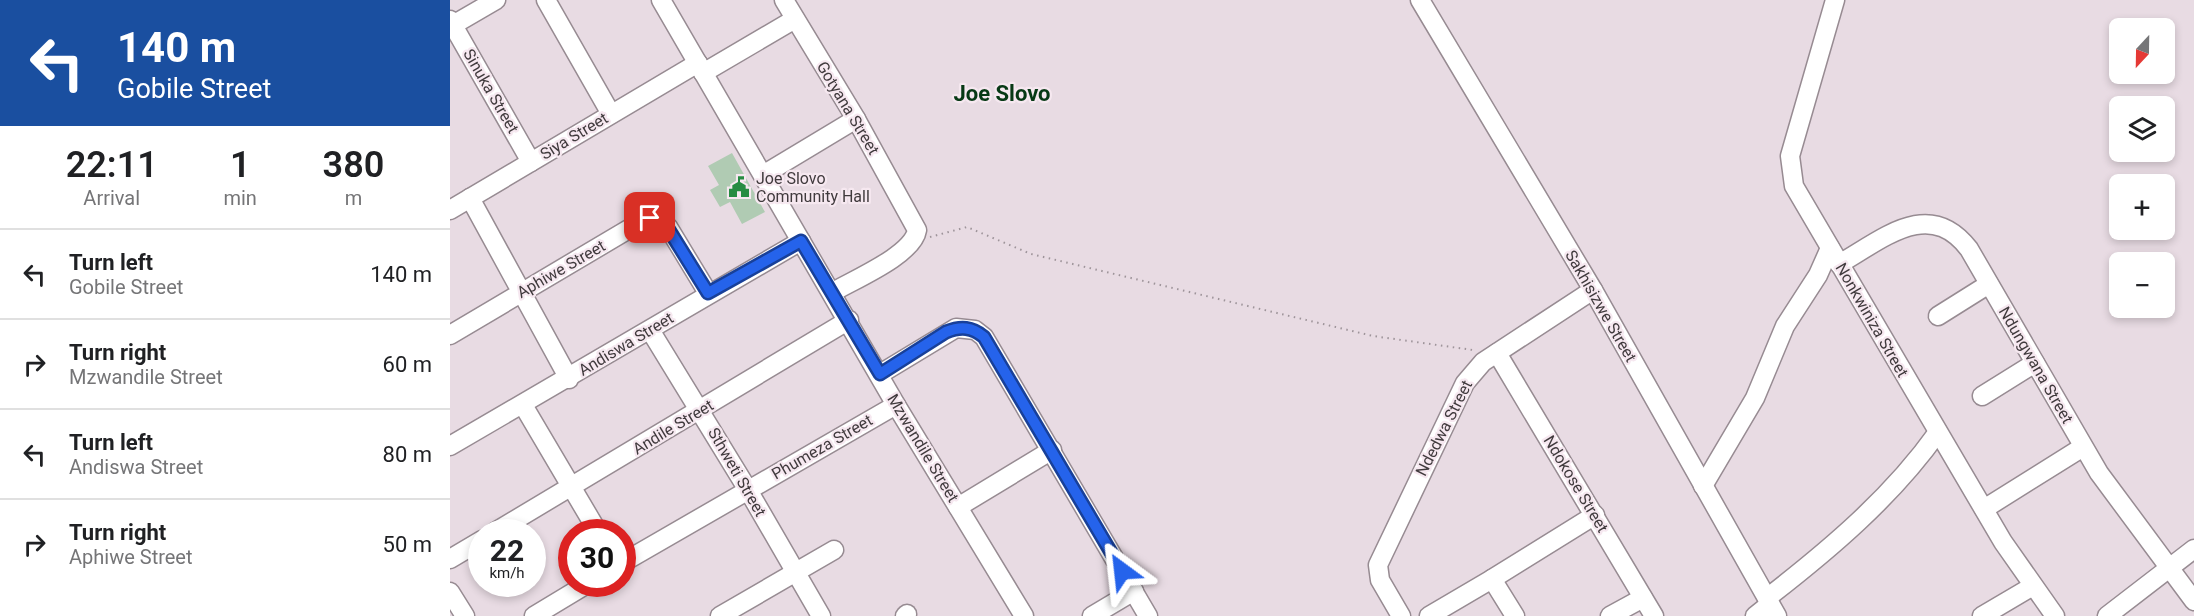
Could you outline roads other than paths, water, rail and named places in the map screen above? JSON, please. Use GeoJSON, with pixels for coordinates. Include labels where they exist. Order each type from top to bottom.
{"type":"FeatureCollection","features":[{"type":"Feature","properties":{"kind":"street"},"geometry":{"type":"LineString","coordinates":[[451,22],[496,0]]}},
{"type":"Feature","properties":{"kind":"street"},"geometry":{"type":"LineString","coordinates":[[546,0],[611,114]]}},
{"type":"Feature","properties":{"kind":"street","name":"Mzwandile Street"},"geometry":{"type":"LineString","coordinates":[[661,0],[833,292],[896,405],[1024,616]]}},
{"type":"Feature","properties":{"kind":"street","name":"Gotyana Street"},"geometry":{"type":"LineString","coordinates":[[784,0],[856,119],[916,225],[915,239],[904,251],[833,292]]}},
{"type":"Feature","properties":{"kind":"street","name":"Sakhisizwe Street"},"geometry":{"type":"LineString","coordinates":[[1420,0],[1593,290],[1771,606]]}},
{"type":"Feature","properties":{"kind":"street","name":"Nonkwiniza Street"},"geometry":{"type":"LineString","coordinates":[[1835,0],[1789,163],[1794,186],[1984,509],[2055,616]]}},
{"type":"Feature","properties":{"kind":"street","name":"Siya Street"},"geometry":{"type":"LineString","coordinates":[[450,210],[611,114],[795,19]]}},
{"type":"Feature","properties":{"kind":"street","name":"Sinuka Street"},"geometry":{"type":"LineString","coordinates":[[451,22],[531,162]]}},
{"type":"Feature","properties":{"kind":"street"},"geometry":{"type":"LineString","coordinates":[[764,175],[856,119]]}},
{"type":"Feature","properties":{"kind":"street"},"geometry":{"type":"LineString","coordinates":[[470,198],[569,379]]}},
{"type":"Feature","properties":{"kind":"street","name":"Aphiwe Street"},"geometry":{"type":"LineString","coordinates":[[450,335],[639,223],[654,218],[668,227],[708,293]]}},
{"type":"Feature","properties":{"kind":"street","name":"Ndungwana Street"},"geometry":{"type":"LineString","coordinates":[[1839,264],[1909,226],[1933,223],[1947,228],[1962,240],[2110,490],[2194,600]]}},
{"type":"Feature","properties":{"kind":"street","name":"Andiswa Street"},"geometry":{"type":"LineString","coordinates":[[450,446],[569,379],[708,293],[801,241]]}},
{"type":"Feature","properties":{"kind":"street"},"geometry":{"type":"LineString","coordinates":[[1703,486],[1755,398],[1782,333],[1818,275],[1830,248]]}},
{"type":"Feature","properties":{"kind":"street"},"geometry":{"type":"LineString","coordinates":[[1938,316],[1989,284]]}},
{"type":"Feature","properties":{"kind":"street","name":"Ndedwa Street"},"geometry":{"type":"LineString","coordinates":[[1401,616],[1380,580],[1378,565],[1465,383],[1476,369],[1497,353],[1593,290]]}},
{"type":"Feature","properties":{"kind":"street","name":"Andile Street"},"geometry":{"type":"LineString","coordinates":[[517,519],[849,320]]}},
{"type":"Feature","properties":{"kind":"street"},"geometry":{"type":"LineString","coordinates":[[880,374],[956,328],[975,330],[984,337],[1148,616]]}},
{"type":"Feature","properties":{"kind":"street","name":"Sthweti Street"},"geometry":{"type":"LineString","coordinates":[[650,330],[748,490],[821,616]]}},
{"type":"Feature","properties":{"kind":"street","name":"Ndokose Street"},"geometry":{"type":"LineString","coordinates":[[1497,353],[1654,616]]}},
{"type":"Feature","properties":{"kind":"street"},"geometry":{"type":"LineString","coordinates":[[1982,396],[2035,363]]}},
{"type":"Feature","properties":{"kind":"street"},"geometry":{"type":"LineString","coordinates":[[524,405],[590,519]]}},
{"type":"Feature","properties":{"kind":"street","name":"Phumeza Street"},"geometry":{"type":"LineString","coordinates":[[636,555],[896,405]]}},
{"type":"Feature","properties":{"kind":"street"},"geometry":{"type":"LineString","coordinates":[[1755,616],[1771,606],[1846,534],[1918,458],[1938,432]]}},
{"type":"Feature","properties":{"kind":"street"},"geometry":{"type":"LineString","coordinates":[[1984,509],[2083,447]]}},
{"type":"Feature","properties":{"kind":"street"},"geometry":{"type":"LineString","coordinates":[[958,507],[1052,450]]}},
{"type":"Feature","properties":{"kind":"street"},"geometry":{"type":"LineString","coordinates":[[1428,616],[1595,515]]}},
{"type":"Feature","properties":{"kind":"street"},"geometry":{"type":"LineString","coordinates":[[450,559],[468,548]]}},
{"type":"Feature","properties":{"kind":"street"},"geometry":{"type":"LineString","coordinates":[[2107,616],[2194,549]]}},
{"type":"Feature","properties":{"kind":"street"},"geometry":{"type":"LineString","coordinates":[[720,616],[834,550]]}},
{"type":"Feature","properties":{"kind":"street"},"geometry":{"type":"LineString","coordinates":[[1492,579],[1515,616]]}},
{"type":"Feature","properties":{"kind":"street"},"geometry":{"type":"LineString","coordinates":[[1982,616],[2033,586]]}},
{"type":"Feature","properties":{"kind":"street"},"geometry":{"type":"LineString","coordinates":[[1092,616],[1134,591]]}},
{"type":"Feature","properties":{"kind":"street"},"geometry":{"type":"LineString","coordinates":[[450,592],[465,616]]}},
{"type":"Feature","properties":{"kind":"street"},"geometry":{"type":"LineString","coordinates":[[534,616],[565,597]]}},
{"type":"Feature","properties":{"kind":"street"},"geometry":{"type":"LineString","coordinates":[[1610,616],[1643,598]]}},
{"type":"Feature","properties":{"kind":"place","name":"Joe Slovo Community Hall"},"geometry":{"type":"Point","coordinates":[739,187]}},
{"type":"Feature","properties":{"kind":"district","name":"Joe Slovo"},"geometry":{"type":"Point","coordinates":[1002,93]}}]}
